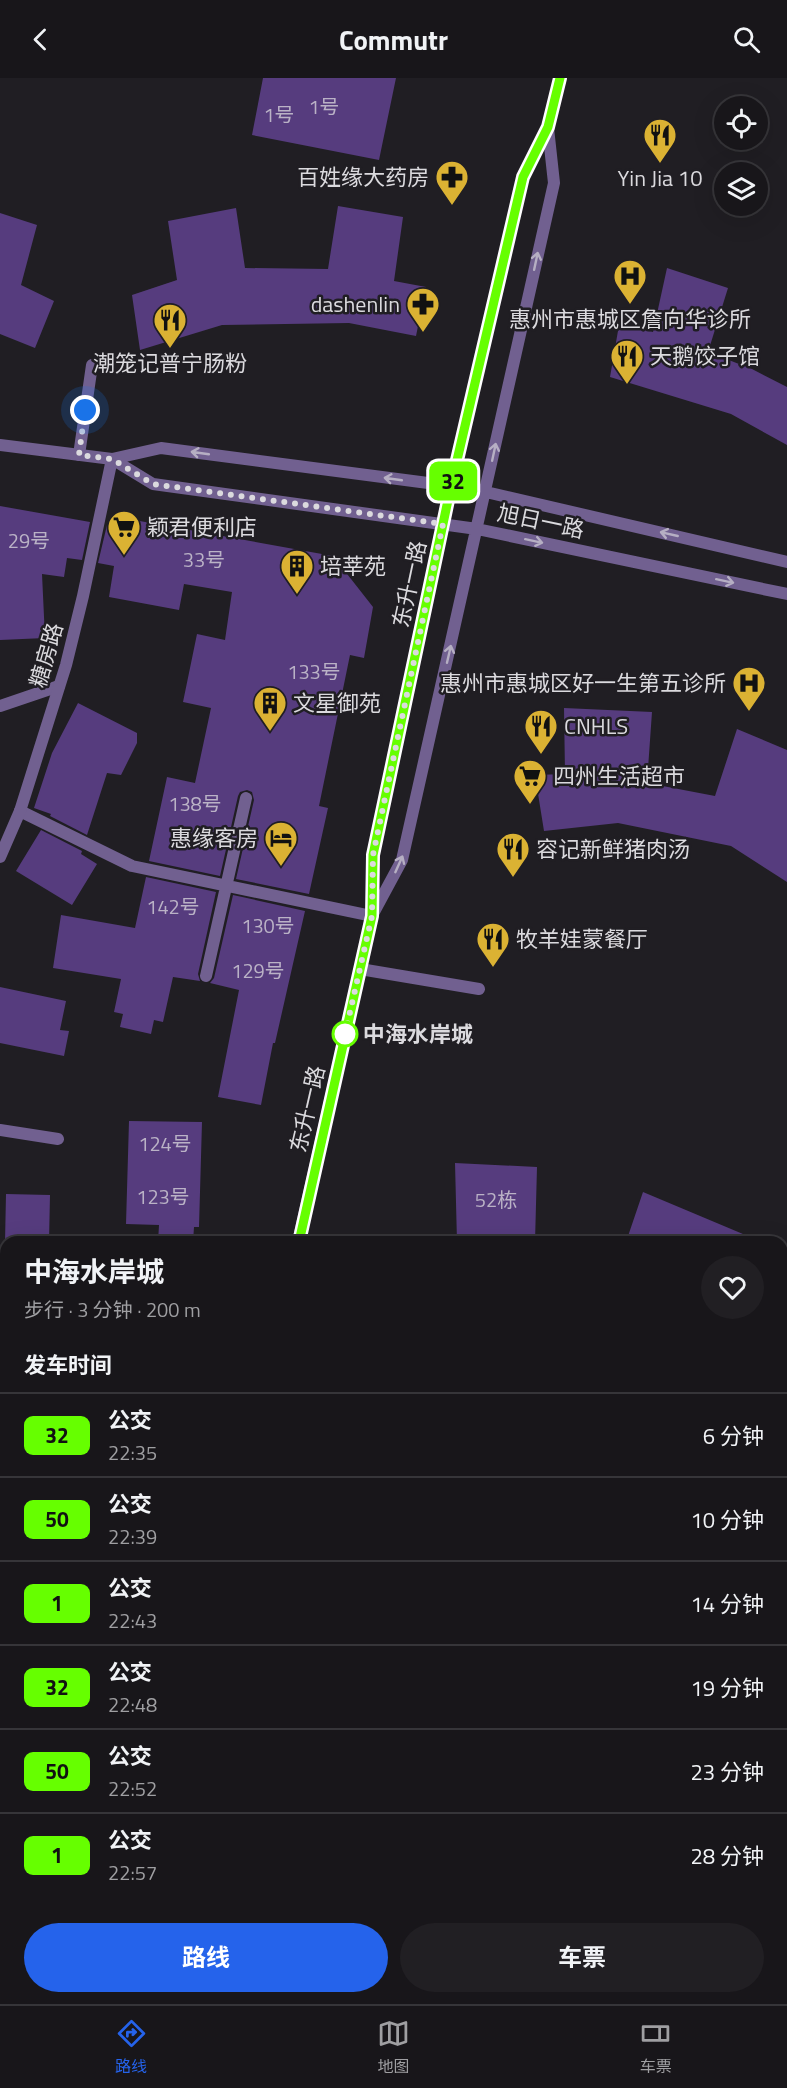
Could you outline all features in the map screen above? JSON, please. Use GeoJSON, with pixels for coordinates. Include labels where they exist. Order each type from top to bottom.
{"type":"FeatureCollection","features":[{"type":"Feature","properties":{"kind":"street","name":"东升一路"},"geometry":{"type":"LineString","coordinates":[[299,1236],[372,916],[373,855],[451,486],[523,177],[548,127],[560,78]]}},
{"type":"Feature","properties":{"kind":"street","name":"东升一路"},"geometry":{"type":"LineString","coordinates":[[372,916],[402,860],[486,492],[554,183],[548,127]]}},
{"type":"Feature","properties":{"kind":"street"},"geometry":{"type":"LineString","coordinates":[[79,455],[92,365]]}},
{"type":"Feature","properties":{"kind":"street","name":"旭日一路"},"geometry":{"type":"LineString","coordinates":[[0,445],[112,459],[161,448],[451,486],[486,492],[787,562]]}},
{"type":"Feature","properties":{"kind":"street","name":"旭日一路"},"geometry":{"type":"LineString","coordinates":[[112,459],[153,484],[477,529],[787,594]]}},
{"type":"Feature","properties":{"kind":"street","name":"糖房路"},"geometry":{"type":"LineString","coordinates":[[0,857],[20,811],[59,686],[81,605],[112,459]]}},
{"type":"Feature","properties":{"kind":"street"},"geometry":{"type":"LineString","coordinates":[[0,706],[59,686]]}},
{"type":"Feature","properties":{"kind":"street"},"geometry":{"type":"LineString","coordinates":[[206,976],[246,798]]}},
{"type":"Feature","properties":{"kind":"street"},"geometry":{"type":"LineString","coordinates":[[20,811],[132,866],[372,916]]}},
{"type":"Feature","properties":{"kind":"street"},"geometry":{"type":"LineString","coordinates":[[360,969],[479,989]]}},
{"type":"Feature","properties":{"kind":"street"},"geometry":{"type":"LineString","coordinates":[[0,1130],[58,1139]]}},
{"type":"Feature","properties":{"kind":"building"},"geometry":{"type":"Polygon","coordinates":[[[263,78],[396,78],[379,160],[252,135],[263,78]]]}},
{"type":"Feature","properties":{"kind":"building"},"geometry":{"type":"Polygon","coordinates":[[[338,206],[403,217],[394,281],[426,287],[416,336],[349,323],[222,325],[140,350],[132,295],[177,280],[168,221],[236,208],[245,268],[328,269],[338,206]]]}},
{"type":"Feature","properties":{"kind":"building"},"geometry":{"type":"Polygon","coordinates":[[[0,213],[37,225],[21,285],[54,301],[35,348],[0,334],[0,213]]]}},
{"type":"Feature","properties":{"kind":"building"},"geometry":{"type":"Polygon","coordinates":[[[667,268],[728,288],[708,352],[752,369],[787,387],[787,445],[731,414],[610,377],[619,325],[653,332],[667,268]]]}},
{"type":"Feature","properties":{"kind":"building"},"geometry":{"type":"Polygon","coordinates":[[[0,506],[90,522],[82,560],[67,558],[64,577],[42,574],[45,638],[0,640],[0,506]]]}},
{"type":"Feature","properties":{"kind":"building"},"geometry":{"type":"Polygon","coordinates":[[[123,518],[333,556],[373,607],[364,658],[350,655],[319,806],[328,808],[309,894],[236,879],[254,800],[252,792],[247,790],[240,792],[238,796],[220,876],[149,861],[167,777],[195,783],[211,708],[183,702],[197,634],[225,640],[232,592],[184,584],[179,610],[109,597],[114,566],[98,563],[107,525],[122,527],[123,518]]]}},
{"type":"Feature","properties":{"kind":"building"},"geometry":{"type":"Polygon","coordinates":[[[78,703],[137,733],[137,743],[121,775],[107,773],[87,835],[50,816],[51,814],[34,808],[52,753],[78,703]]]}},
{"type":"Feature","properties":{"kind":"building"},"geometry":{"type":"Polygon","coordinates":[[[564,708],[652,712],[647,783],[715,796],[737,729],[787,750],[787,882],[731,846],[618,823],[544,831],[535,775],[565,774],[564,708]]]}},
{"type":"Feature","properties":{"kind":"building"},"geometry":{"type":"Polygon","coordinates":[[[41,830],[82,851],[81,854],[97,864],[72,905],[16,871],[41,830]]]}},
{"type":"Feature","properties":{"kind":"building"},"geometry":{"type":"Polygon","coordinates":[[[146,877],[216,892],[198,974],[200,981],[173,977],[163,1022],[154,1020],[151,1034],[120,1027],[123,1014],[114,1012],[121,979],[53,968],[61,915],[135,928],[146,877]]]}},
{"type":"Feature","properties":{"kind":"building"},"geometry":{"type":"Polygon","coordinates":[[[233,895],[305,911],[275,1043],[273,1043],[261,1105],[218,1097],[239,990],[210,983],[214,978],[233,895]]]}},
{"type":"Feature","properties":{"kind":"building"},"geometry":{"type":"Polygon","coordinates":[[[0,987],[66,1001],[60,1030],[69,1031],[64,1056],[0,1043],[0,987]]]}},
{"type":"Feature","properties":{"kind":"building"},"geometry":{"type":"Polygon","coordinates":[[[129,1121],[202,1122],[199,1227],[194,1227],[193,1236],[158,1236],[159,1225],[126,1224],[129,1121]]]}},
{"type":"Feature","properties":{"kind":"building"},"geometry":{"type":"Polygon","coordinates":[[[455,1163],[537,1167],[535,1236],[457,1236],[455,1163]]]}},
{"type":"Feature","properties":{"kind":"building"},"geometry":{"type":"Polygon","coordinates":[[[643,1192],[748,1236],[628,1236],[643,1192]]]}},
{"type":"Feature","properties":{"kind":"building"},"geometry":{"type":"Polygon","coordinates":[[[6,1194],[50,1195],[49,1236],[5,1236],[6,1194]]]}},
{"type":"Feature","properties":{"kind":"bus line","name":"32"},"geometry":{"type":"LineString","coordinates":[[300,1236],[372,916],[373,855],[451,486],[523,177],[548,127],[560,78]]}},
{"type":"Feature","properties":{"kind":"place","name":"Yin Jia 10"},"geometry":{"type":"Point","coordinates":[660,164]}},
{"type":"Feature","properties":{"kind":"place","name":"百姓缘大药房"},"geometry":{"type":"Point","coordinates":[452,206]}},
{"type":"Feature","properties":{"kind":"place","name":"惠州市惠城区詹向华诊所"},"geometry":{"type":"Point","coordinates":[630,305]}},
{"type":"Feature","properties":{"kind":"place","name":"dashenlin"},"geometry":{"type":"Point","coordinates":[423,333]}},
{"type":"Feature","properties":{"kind":"place","name":"潮笼记普宁肠粉"},"geometry":{"type":"Point","coordinates":[170,349]}},
{"type":"Feature","properties":{"kind":"place","name":"天鹅饺子馆"},"geometry":{"type":"Point","coordinates":[627,385]}},
{"type":"Feature","properties":{"kind":"place","name":"颖君便利店"},"geometry":{"type":"Point","coordinates":[124,556]}},
{"type":"Feature","properties":{"kind":"place","name":"培莘苑"},"geometry":{"type":"Point","coordinates":[297,595]}},
{"type":"Feature","properties":{"kind":"place","name":"惠州市惠城区好一生第五诊所"},"geometry":{"type":"Point","coordinates":[749,712]}},
{"type":"Feature","properties":{"kind":"place","name":"文星御苑"},"geometry":{"type":"Point","coordinates":[270,732]}},
{"type":"Feature","properties":{"kind":"place","name":"CNHLS"},"geometry":{"type":"Point","coordinates":[541,755]}},
{"type":"Feature","properties":{"kind":"place","name":"四州生活超市"},"geometry":{"type":"Point","coordinates":[530,805]}},
{"type":"Feature","properties":{"kind":"place","name":"惠缘客房"},"geometry":{"type":"Point","coordinates":[281,867]}},
{"type":"Feature","properties":{"kind":"place","name":"容记新鲜猪肉汤"},"geometry":{"type":"Point","coordinates":[513,878]}},
{"type":"Feature","properties":{"kind":"place","name":"牧羊娃蒙餐厅"},"geometry":{"type":"Point","coordinates":[493,968]}},
{"type":"Feature","properties":{"kind":"place","name":"中海水岸城"},"geometry":{"type":"Point","coordinates":[345,1034]}},
{"type":"Feature","properties":{"kind":"route"},"geometry":{"type":"LineString","coordinates":[[85,410],[79,455],[112,459],[153,484],[443,524],[373,855],[372,916],[345,1034]]}}]}
